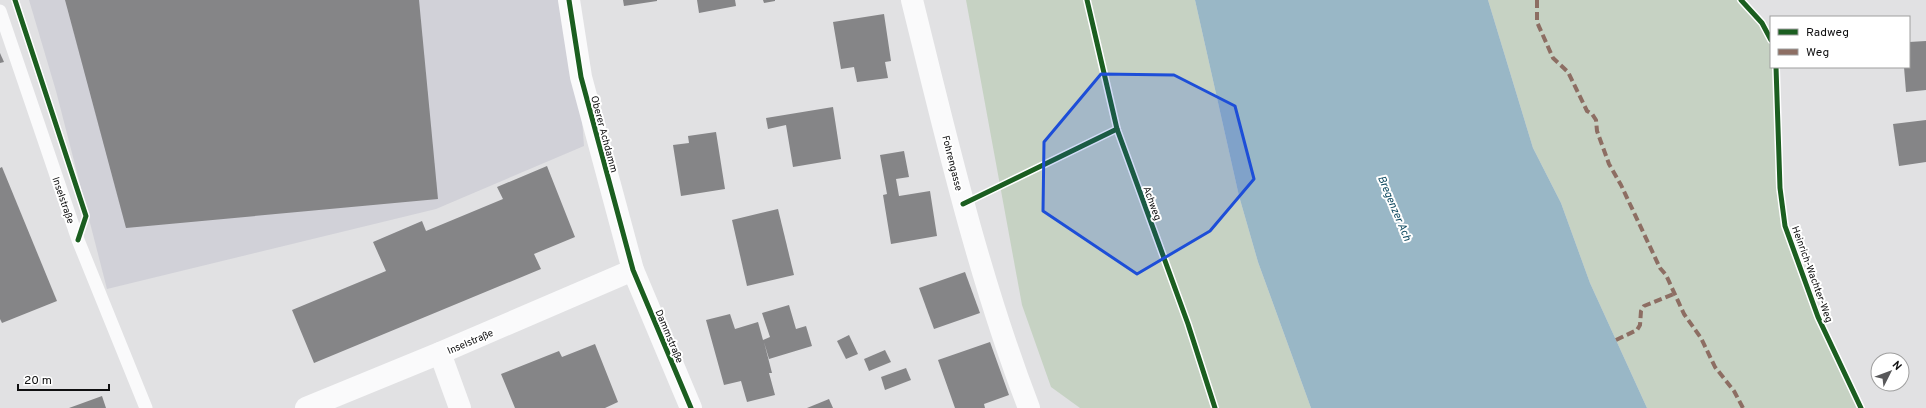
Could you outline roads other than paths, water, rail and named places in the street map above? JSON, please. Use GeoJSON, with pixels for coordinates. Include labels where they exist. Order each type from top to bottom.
{"type":"FeatureCollection","features":[{"type":"Feature","properties":{"kind":"street","name":"Oberer Achdamm"},"geometry":{"type":"LineString","coordinates":[[569,0],[581,77],[633,270]]}},
{"type":"Feature","properties":{"kind":"street","name":"Fohrengasse"},"geometry":{"type":"LineString","coordinates":[[912,0],[963,204],[1014,369],[1029,408]]}},
{"type":"Feature","properties":{"kind":"street","name":"Inselstraße"},"geometry":{"type":"LineString","coordinates":[[306,408],[440,353],[633,270]]}},
{"type":"Feature","properties":{"kind":"street","name":"Dammstraße"},"geometry":{"type":"LineString","coordinates":[[633,270],[691,408]]}},
{"type":"Feature","properties":{"kind":"street"},"geometry":{"type":"LineString","coordinates":[[440,353],[460,408]]}},
{"type":"Feature","properties":{"kind":"lane","name":"Inselstraße"},"geometry":{"type":"LineString","coordinates":[[0,11],[78,240],[146,408]]}},
{"type":"Feature","properties":{"kind":"water","name":"Bregenzer Ach"},"geometry":{"type":"Polygon","coordinates":[[[1195,0],[1488,0],[1533,148],[1561,203],[1590,283],[1647,408],[1311,408],[1258,262],[1239,196],[1195,0]]]}}]}
